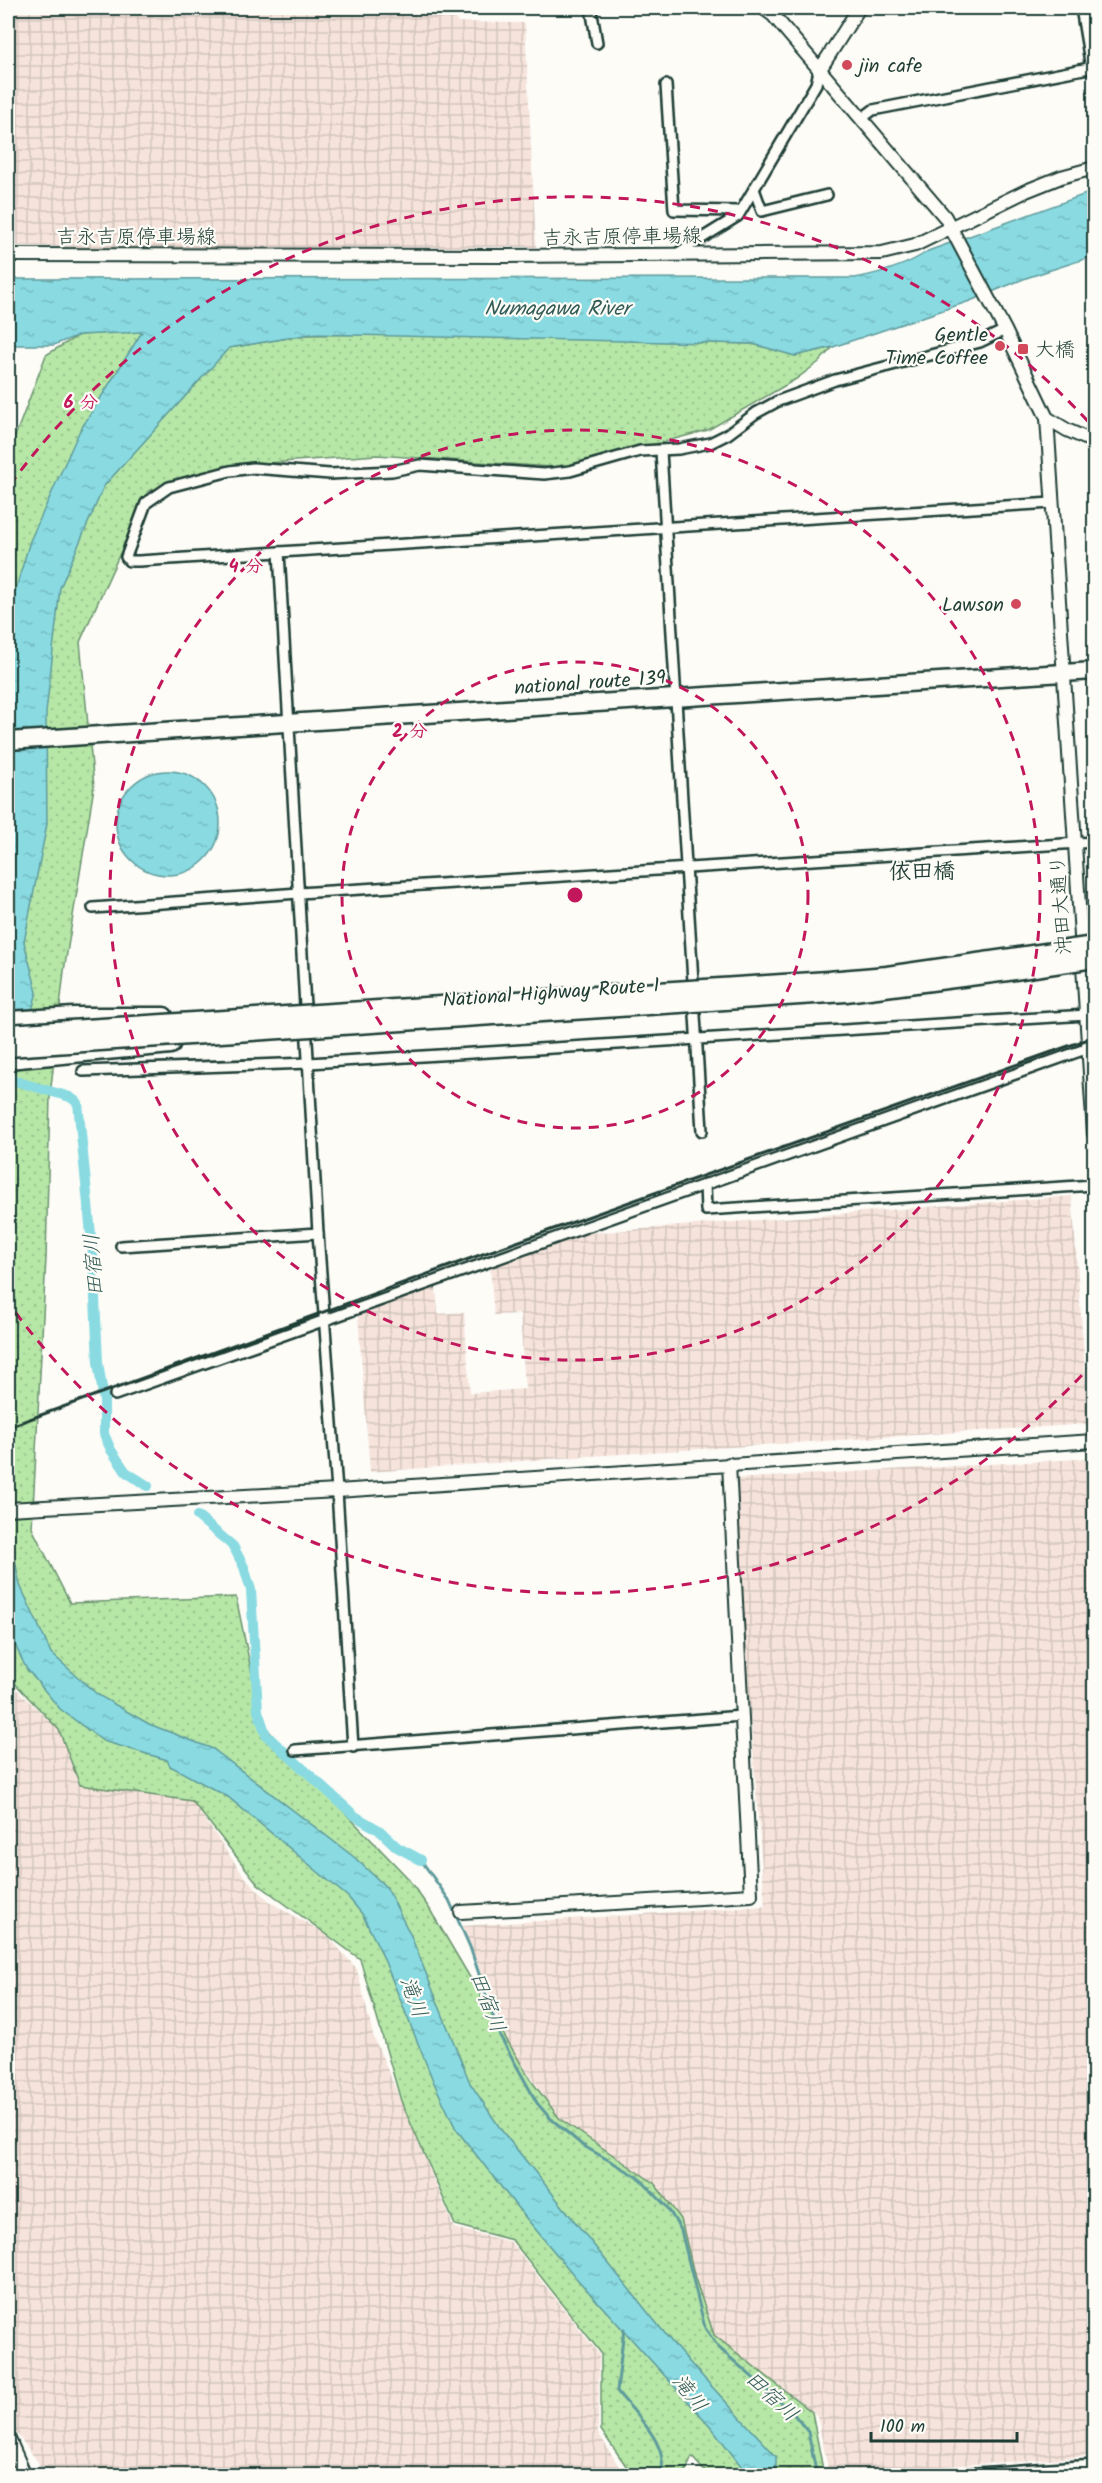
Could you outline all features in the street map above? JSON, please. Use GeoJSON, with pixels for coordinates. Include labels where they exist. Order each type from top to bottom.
{"type":"FeatureCollection","features":[{"type":"Feature","properties":{"kind":"highway","name":"national route 139"},"geometry":{"type":"LineString","coordinates":[[8,741],[1095,671]]}},
{"type":"Feature","properties":{"kind":"highway","name":"National Highway Route 1"},"geometry":{"type":"LineString","coordinates":[[8,1048],[887,975],[1095,945]]}},
{"type":"Feature","properties":{"kind":"highway","name":"National Highway Route 1"},"geometry":{"type":"LineString","coordinates":[[8,1034],[293,1023],[846,993],[1095,959]]}},
{"type":"Feature","properties":{"kind":"highway"},"geometry":{"type":"LineString","coordinates":[[8,1020],[74,1016],[293,1023]]}},
{"type":"Feature","properties":{"kind":"highway"},"geometry":{"type":"LineString","coordinates":[[8,1060],[75,1055],[293,1023]]}},
{"type":"Feature","properties":{"kind":"street"},"geometry":{"type":"LineString","coordinates":[[591,8],[597,43]]}},
{"type":"Feature","properties":{"kind":"street"},"geometry":{"type":"LineString","coordinates":[[763,8],[773,15],[938,208],[954,232],[994,307],[1047,418],[1095,442]]}},
{"type":"Feature","properties":{"kind":"street"},"geometry":{"type":"LineString","coordinates":[[676,254],[738,216],[816,84],[819,71],[859,8]]}},
{"type":"Feature","properties":{"kind":"street"},"geometry":{"type":"LineString","coordinates":[[861,119],[873,110],[1093,67],[1081,8]]}},
{"type":"Feature","properties":{"kind":"street"},"geometry":{"type":"LineString","coordinates":[[666,85],[674,210],[740,212]]}},
{"type":"Feature","properties":{"kind":"street","name":"吉永吉原停車場線"},"geometry":{"type":"LineString","coordinates":[[8,255],[527,256],[882,253],[954,232],[1026,191],[1061,177],[1095,168]]}},
{"type":"Feature","properties":{"kind":"street"},"geometry":{"type":"LineString","coordinates":[[754,189],[762,211],[827,195]]}},
{"type":"Feature","properties":{"kind":"street"},"geometry":{"type":"LineString","coordinates":[[1005,330],[980,342],[835,380],[778,401],[756,413],[728,434],[710,443],[661,451],[639,451],[588,467],[544,474],[420,465],[392,471],[330,474],[240,469],[161,490],[146,503],[126,557],[129,561],[139,561],[1052,503]]}},
{"type":"Feature","properties":{"kind":"street","name":"沖田大通り"},"geometry":{"type":"LineString","coordinates":[[1047,418],[1087,1015],[1092,1047],[1095,1134]]}},
{"type":"Feature","properties":{"kind":"street"},"geometry":{"type":"LineString","coordinates":[[661,451],[702,1131]]}},
{"type":"Feature","properties":{"kind":"street"},"geometry":{"type":"LineString","coordinates":[[279,552],[318,1233],[353,1747]]}},
{"type":"Feature","properties":{"kind":"street"},"geometry":{"type":"LineString","coordinates":[[93,908],[1095,842]]}},
{"type":"Feature","properties":{"kind":"street"},"geometry":{"type":"LineString","coordinates":[[83,1071],[309,1063],[1087,1015]]}},
{"type":"Feature","properties":{"kind":"street"},"geometry":{"type":"LineString","coordinates":[[115,1395],[1092,1047]]}},
{"type":"Feature","properties":{"kind":"street"},"geometry":{"type":"LineString","coordinates":[[705,1184],[706,1210],[1095,1185]]}},
{"type":"Feature","properties":{"kind":"street"},"geometry":{"type":"LineString","coordinates":[[121,1246],[318,1233]]}},
{"type":"Feature","properties":{"kind":"street"},"geometry":{"type":"LineString","coordinates":[[8,1509],[337,1491],[1095,1441]]}},
{"type":"Feature","properties":{"kind":"street"},"geometry":{"type":"LineString","coordinates":[[461,1912],[751,1894],[729,1464]]}},
{"type":"Feature","properties":{"kind":"street"},"geometry":{"type":"LineString","coordinates":[[295,1750],[742,1716]]}},
{"type":"Feature","properties":{"kind":"street"},"geometry":{"type":"LineString","coordinates":[[8,2437],[25,2475]]}},
{"type":"Feature","properties":{"kind":"street"},"geometry":{"type":"LineString","coordinates":[[933,2475],[1095,2465]]}},
{"type":"Feature","properties":{"kind":"shaded area"},"geometry":{"type":"Polygon","coordinates":[[[8,8],[454,8],[457,22],[525,23],[536,247],[8,246],[8,8]]]}},
{"type":"Feature","properties":{"kind":"shaded area"},"geometry":{"type":"Polygon","coordinates":[[[1072,1196],[1089,1424],[370,1472],[358,1316],[436,1286],[438,1314],[464,1312],[470,1393],[525,1389],[520,1314],[494,1315],[490,1268],[589,1233],[1072,1196]]]}},
{"type":"Feature","properties":{"kind":"shaded area"},"geometry":{"type":"Polygon","coordinates":[[[1094,1458],[1094,2456],[829,2474],[817,2415],[706,2329],[681,2219],[655,2185],[560,2119],[511,2048],[462,1926],[765,1906],[732,1479],[1094,1458]]]}},
{"type":"Feature","properties":{"kind":"shaded area"},"geometry":{"type":"Polygon","coordinates":[[[8,1681],[59,1730],[88,1786],[192,1801],[244,1876],[270,1902],[326,1934],[357,1969],[373,2035],[454,2228],[511,2242],[599,2354],[598,2432],[624,2475],[42,2475],[38,2462],[8,2422],[8,1681]]]}},
{"type":"Feature","properties":{"kind":"green space"},"geometry":{"type":"Polygon","coordinates":[[[143,331],[229,348],[306,335],[397,334],[753,344],[795,356],[833,347],[819,362],[796,379],[708,430],[566,468],[377,455],[228,466],[148,491],[80,642],[94,787],[64,971],[50,1096],[46,1258],[32,1528],[70,1603],[236,1597],[262,1723],[297,1763],[406,1876],[429,1908],[530,2079],[560,2119],[654,2183],[681,2219],[695,2278],[714,2335],[812,2412],[824,2475],[708,2475],[692,2457],[684,2475],[628,2475],[629,2470],[601,2430],[601,2353],[512,2240],[455,2225],[401,2101],[360,1959],[258,1884],[192,1801],[80,1785],[59,1730],[8,1676],[8,455],[46,355],[79,335],[143,331]]]}},
{"type":"Feature","properties":{"kind":"water","name":"Numagawa River"},"geometry":{"type":"Polygon","coordinates":[[[1094,191],[1094,256],[833,347],[795,356],[753,344],[311,334],[229,348],[104,486],[60,588],[46,713],[47,824],[24,942],[37,992],[8,1090],[8,615],[30,541],[79,432],[142,332],[79,335],[54,345],[8,345],[8,279],[855,278],[893,268],[928,251],[1094,191]]]}},
{"type":"Feature","properties":{"kind":"water"},"geometry":{"type":"Polygon","coordinates":[[[168,771],[188,775],[205,786],[216,803],[220,823],[216,843],[205,860],[188,871],[168,875],[148,871],[131,860],[120,843],[116,823],[120,803],[131,786],[148,775],[168,771]]]}},
{"type":"Feature","properties":{"kind":"water","name":"滝川"},"geometry":{"type":"Polygon","coordinates":[[[8,1526],[20,1585],[51,1653],[98,1695],[149,1724],[213,1749],[354,1857],[387,1888],[411,1936],[470,2083],[502,2131],[679,2351],[776,2456],[776,2475],[748,2475],[712,2428],[577,2279],[456,2129],[434,2083],[381,1952],[362,1914],[348,1897],[228,1797],[170,1766],[167,1760],[103,1741],[60,1709],[26,1668],[8,1630],[8,1526]]]}},
{"type":"Feature","properties":{"kind":"waterway","name":"田宿川"},"geometry":{"type":"LineString","coordinates":[[8,1077],[70,1097],[78,1103],[93,1255],[98,1362],[104,1401],[104,1434],[111,1450],[126,1472],[148,1486]]}},
{"type":"Feature","properties":{"kind":"waterway","name":"田宿川"},"geometry":{"type":"LineString","coordinates":[[197,1516],[233,1546],[244,1567],[251,1590],[258,1711],[266,1735],[355,1816],[379,1830],[397,1847],[421,1860]]}},
{"type":"Feature","properties":{"kind":"waterway","name":"田宿川"},"geometry":{"type":"LineString","coordinates":[[421,1860],[449,1900],[470,1947],[499,2034],[537,2103],[549,2117],[582,2145],[638,2177],[667,2207],[681,2230],[705,2328],[718,2347],[792,2412],[808,2432],[817,2476]]}},
{"type":"Feature","properties":{"kind":"waterway"},"geometry":{"type":"LineString","coordinates":[[624,2329],[617,2391],[656,2441],[662,2464],[661,2476]]}},
{"type":"Feature","properties":{"kind":"railway"},"geometry":{"type":"LineString","coordinates":[[8,1427],[466,1260],[1094,1037]]}},
{"type":"Feature","properties":{"kind":"place","name":"jin cafe"},"geometry":{"type":"Point","coordinates":[847,65]}},
{"type":"Feature","properties":{"kind":"place","name":"Gentle Time Coffee"},"geometry":{"type":"Point","coordinates":[1000,346]}},
{"type":"Feature","properties":{"kind":"place","name":"大橋"},"geometry":{"type":"Point","coordinates":[1023,349]}},
{"type":"Feature","properties":{"kind":"place","name":"Lawson"},"geometry":{"type":"Point","coordinates":[1016,604]}},
{"type":"Feature","properties":{"kind":"district","name":"依田橋"},"geometry":{"type":"Point","coordinates":[922,870]}}]}
